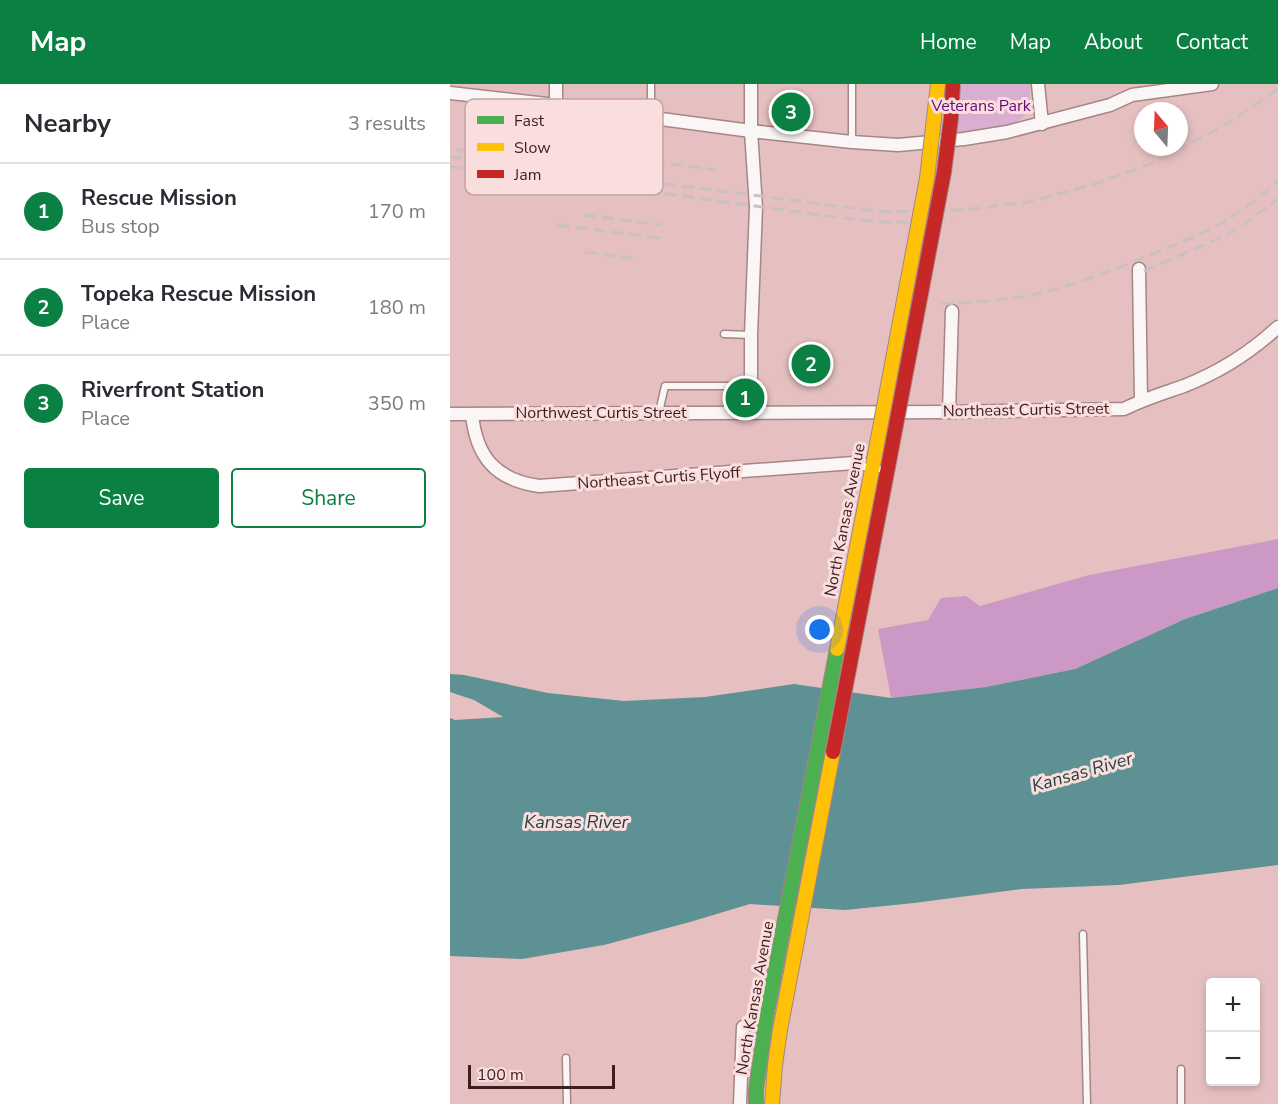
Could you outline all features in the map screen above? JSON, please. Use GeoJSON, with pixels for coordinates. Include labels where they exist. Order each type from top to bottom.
{"type":"FeatureCollection","features":[{"type":"Feature","properties":{"kind":"main road","name":"North Kansas Avenue"},"geometry":{"type":"LineString","coordinates":[[756,1104],[766,1018],[927,178],[933,144],[938,84]]}},
{"type":"Feature","properties":{"kind":"main road","name":"North Kansas Avenue"},"geometry":{"type":"LineString","coordinates":[[771,1104],[780,1030],[944,171],[953,84]]}},
{"type":"Feature","properties":{"kind":"street"},"geometry":{"type":"LineString","coordinates":[[752,84],[751,131],[756,207],[751,335],[752,412]]}},
{"type":"Feature","properties":{"kind":"street"},"geometry":{"type":"LineString","coordinates":[[1038,84],[1042,124]]}},
{"type":"Feature","properties":{"kind":"street"},"geometry":{"type":"LineString","coordinates":[[663,120],[898,146],[996,133],[1042,124],[1110,105],[1132,90],[1212,84]]}},
{"type":"Feature","properties":{"kind":"street"},"geometry":{"type":"LineString","coordinates":[[453,90],[515,99]]}},
{"type":"Feature","properties":{"kind":"street"},"geometry":{"type":"LineString","coordinates":[[1139,270],[1141,400]]}},
{"type":"Feature","properties":{"kind":"street"},"geometry":{"type":"LineString","coordinates":[[949,412],[952,311]]}},
{"type":"Feature","properties":{"kind":"street","name":"Northeast Curtis Street"},"geometry":{"type":"LineString","coordinates":[[752,412],[1124,409],[1141,400],[1207,376],[1249,351],[1278,327]]}},
{"type":"Feature","properties":{"kind":"street","name":"Northwest Curtis Street"},"geometry":{"type":"LineString","coordinates":[[450,414],[752,412]]}},
{"type":"Feature","properties":{"kind":"street","name":"Northeast Curtis Flyoff"},"geometry":{"type":"LineString","coordinates":[[472,414],[475,438],[489,463],[507,477],[518,482],[539,486],[854,463],[888,467]]}},
{"type":"Feature","properties":{"kind":"street","name":"North Kansas Avenue"},"geometry":{"type":"LineString","coordinates":[[740,1104],[743,1027]]}},
{"type":"Feature","properties":{"kind":"lane"},"geometry":{"type":"LineString","coordinates":[[852,84],[852,142]]}},
{"type":"Feature","properties":{"kind":"lane"},"geometry":{"type":"LineString","coordinates":[[724,334],[751,335]]}},
{"type":"Feature","properties":{"kind":"lane"},"geometry":{"type":"LineString","coordinates":[[659,412],[664,386],[752,386]]}},
{"type":"Feature","properties":{"kind":"lane"},"geometry":{"type":"LineString","coordinates":[[1083,934],[1087,1104]]}},
{"type":"Feature","properties":{"kind":"lane"},"geometry":{"type":"LineString","coordinates":[[566,1058],[567,1104]]}},
{"type":"Feature","properties":{"kind":"lane"},"geometry":{"type":"LineString","coordinates":[[1181,1069],[1181,1104]]}},
{"type":"Feature","properties":{"kind":"green space","name":"Veterans Park"},"geometry":{"type":"Polygon","coordinates":[[[957,84],[1030,84],[1028,109],[1024,116],[1012,123],[955,133],[957,84]]]}},
{"type":"Feature","properties":{"kind":"shaded area"},"geometry":{"type":"Polygon","coordinates":[[[1278,539],[1278,588],[1185,619],[1075,669],[986,687],[891,698],[878,629],[928,620],[941,598],[966,596],[980,606],[1089,575],[1278,539]]]}},
{"type":"Feature","properties":{"kind":"water","name":"Kansas River"},"geometry":{"type":"Polygon","coordinates":[[[1278,588],[1278,865],[1119,885],[1022,889],[845,910],[750,904],[604,945],[522,959],[450,956],[450,718],[455,720],[503,717],[474,700],[450,692],[450,674],[548,693],[624,701],[705,697],[794,684],[891,698],[986,687],[1075,669],[1185,619],[1278,588]]]}},
{"type":"Feature","properties":{"kind":"railway"},"geometry":{"type":"LineString","coordinates":[[663,184],[887,212],[963,210],[1028,202],[1095,184],[1150,164],[1222,127],[1278,89]]}},
{"type":"Feature","properties":{"kind":"railway"},"geometry":{"type":"LineString","coordinates":[[456,150],[465,151]]}},
{"type":"Feature","properties":{"kind":"railway"},"geometry":{"type":"LineString","coordinates":[[450,157],[465,159]]}},
{"type":"Feature","properties":{"kind":"railway"},"geometry":{"type":"LineString","coordinates":[[663,163],[715,170]]}},
{"type":"Feature","properties":{"kind":"railway"},"geometry":{"type":"LineString","coordinates":[[450,167],[465,169]]}},
{"type":"Feature","properties":{"kind":"railway"},"geometry":{"type":"LineString","coordinates":[[941,304],[1029,296],[1098,275],[1210,229],[1245,208],[1278,180]]}},
{"type":"Feature","properties":{"kind":"railway"},"geometry":{"type":"LineString","coordinates":[[663,193],[884,222],[953,218]]}},
{"type":"Feature","properties":{"kind":"railway"},"geometry":{"type":"LineString","coordinates":[[1144,271],[1225,236],[1278,199]]}},
{"type":"Feature","properties":{"kind":"railway"},"geometry":{"type":"LineString","coordinates":[[584,215],[662,225]]}},
{"type":"Feature","properties":{"kind":"railway"},"geometry":{"type":"LineString","coordinates":[[558,225],[661,238]]}},
{"type":"Feature","properties":{"kind":"railway"},"geometry":{"type":"LineString","coordinates":[[585,252],[639,259]]}},
{"type":"Feature","properties":{"kind":"traffic: fast"},"geometry":{"type":"LineString","coordinates":[[756,1104],[766,1018],[837,649]]}},
{"type":"Feature","properties":{"kind":"traffic: slow"},"geometry":{"type":"LineString","coordinates":[[873,465],[927,178],[938,84]]}},
{"type":"Feature","properties":{"kind":"traffic: slow"},"geometry":{"type":"LineString","coordinates":[[837,649],[873,465]]}},
{"type":"Feature","properties":{"kind":"traffic: slow"},"geometry":{"type":"LineString","coordinates":[[772,1104],[780,1030],[833,752]]}},
{"type":"Feature","properties":{"kind":"traffic: jam"},"geometry":{"type":"LineString","coordinates":[[888,467],[944,172],[953,84]]}},
{"type":"Feature","properties":{"kind":"traffic: jam"},"geometry":{"type":"LineString","coordinates":[[833,752],[888,467]]}},
{"type":"Feature","properties":{"kind":"place","name":"Riverfront Station"},"geometry":{"type":"Point","coordinates":[791,112]}},
{"type":"Feature","properties":{"kind":"place","name":"Topeka Rescue Mission"},"geometry":{"type":"Point","coordinates":[811,364]}},
{"type":"Feature","properties":{"kind":"place","name":"Rescue Mission"},"geometry":{"type":"Point","coordinates":[745,398]}}]}
